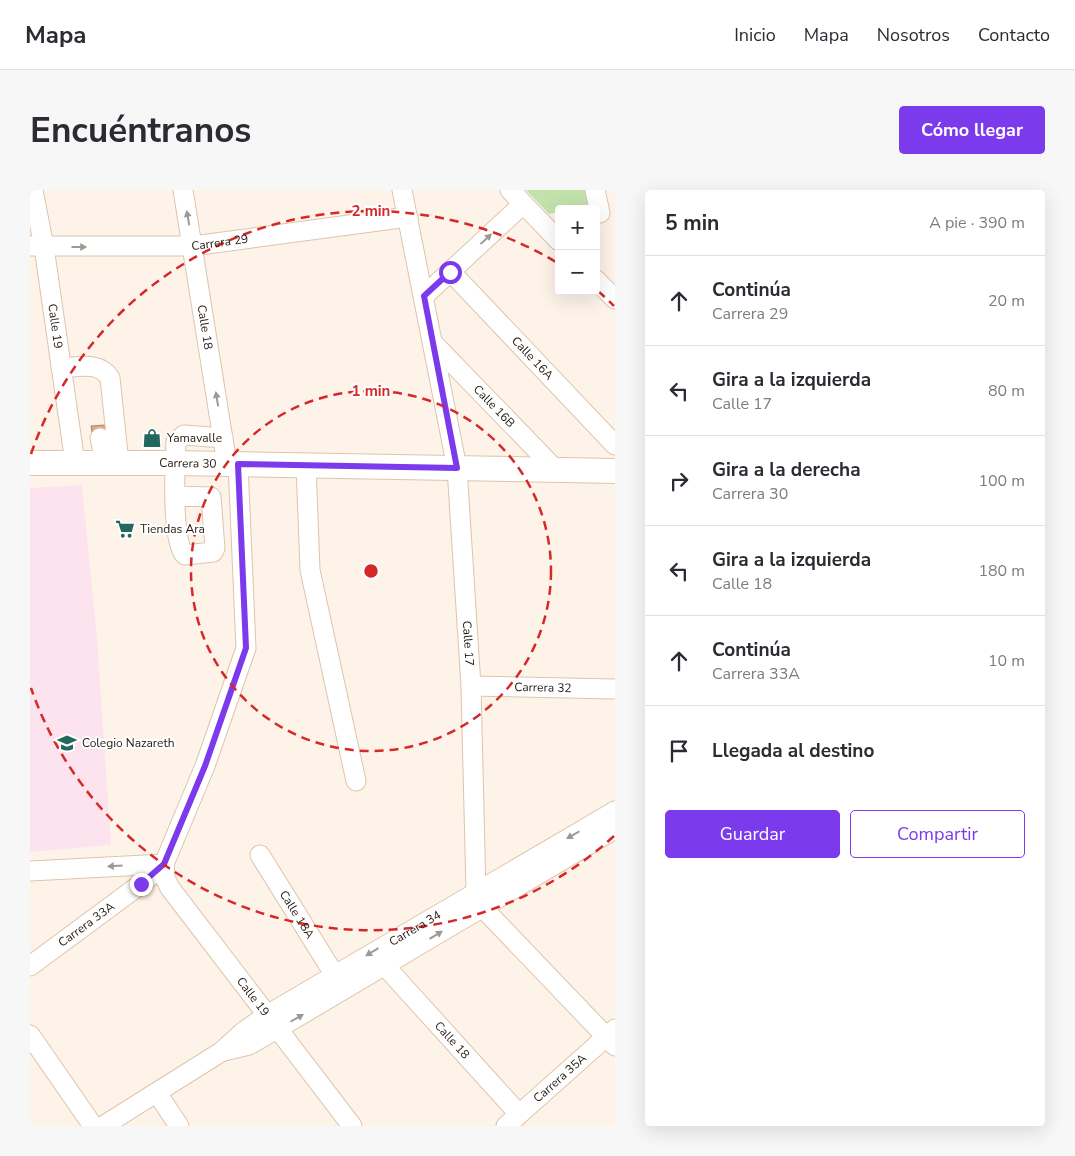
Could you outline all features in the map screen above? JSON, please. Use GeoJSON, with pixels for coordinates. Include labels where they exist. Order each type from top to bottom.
{"type":"FeatureCollection","features":[{"type":"Feature","properties":{"kind":"main road","name":"Carrera 30"},"geometry":{"type":"LineString","coordinates":[[30,463],[175,463],[615,471]]}},
{"type":"Feature","properties":{"kind":"street","name":"Calle 19"},"geometry":{"type":"LineString","coordinates":[[33,190],[37,247],[61,368],[75,462]]}},
{"type":"Feature","properties":{"kind":"street","name":"Calle 18"},"geometry":{"type":"LineString","coordinates":[[164,864],[205,766],[246,648],[232,464],[223,438],[184,190]]}},
{"type":"Feature","properties":{"kind":"street","name":"Calle 17"},"geometry":{"type":"LineString","coordinates":[[402,190],[457,468],[471,686],[479,899]]}},
{"type":"Feature","properties":{"kind":"street"},"geometry":{"type":"LineString","coordinates":[[510,190],[524,204],[551,224]]}},
{"type":"Feature","properties":{"kind":"street"},"geometry":{"type":"LineString","coordinates":[[595,190],[604,212]]}},
{"type":"Feature","properties":{"kind":"street"},"geometry":{"type":"LineString","coordinates":[[424,296],[524,204]]}},
{"type":"Feature","properties":{"kind":"street","name":"Carrera 29"},"geometry":{"type":"LineString","coordinates":[[37,247],[194,246],[408,217]]}},
{"type":"Feature","properties":{"kind":"street","name":"Calle 16A"},"geometry":{"type":"LineString","coordinates":[[450,272],[615,445]]}},
{"type":"Feature","properties":{"kind":"street"},"geometry":{"type":"LineString","coordinates":[[600,284],[615,300]]}},
{"type":"Feature","properties":{"kind":"street","name":"Calle 16B"},"geometry":{"type":"LineString","coordinates":[[433,343],[555,469]]}},
{"type":"Feature","properties":{"kind":"street"},"geometry":{"type":"LineString","coordinates":[[61,368],[96,366],[105,370],[110,378],[112,463]]}},
{"type":"Feature","properties":{"kind":"street"},"geometry":{"type":"LineString","coordinates":[[71,437],[96,435],[112,463]]}},
{"type":"Feature","properties":{"kind":"street"},"geometry":{"type":"LineString","coordinates":[[175,496],[175,463],[178,438],[184,436],[223,438]]}},
{"type":"Feature","properties":{"kind":"street"},"geometry":{"type":"LineString","coordinates":[[306,465],[310,570],[356,780]]}},
{"type":"Feature","properties":{"kind":"street","name":"Carrera 32"},"geometry":{"type":"LineString","coordinates":[[471,686],[615,689]]}},
{"type":"Feature","properties":{"kind":"street","name":"Carrera 34"},"geometry":{"type":"LineString","coordinates":[[272,1022],[386,966],[479,899],[615,811]]}},
{"type":"Feature","properties":{"kind":"street","name":"Carrera 34"},"geometry":{"type":"LineString","coordinates":[[103,1126],[221,1052],[249,1044],[272,1022],[334,974],[614,832]]}},
{"type":"Feature","properties":{"kind":"street","name":"Calle 18A"},"geometry":{"type":"LineString","coordinates":[[260,855],[334,974]]}},
{"type":"Feature","properties":{"kind":"street","name":"Calle 19"},"geometry":{"type":"LineString","coordinates":[[164,864],[165,878],[170,888],[352,1126]]}},
{"type":"Feature","properties":{"kind":"street"},"geometry":{"type":"LineString","coordinates":[[30,871],[164,864]]}},
{"type":"Feature","properties":{"kind":"street","name":"Carrera 33A"},"geometry":{"type":"LineString","coordinates":[[30,966],[141,884],[164,864]]}},
{"type":"Feature","properties":{"kind":"street"},"geometry":{"type":"LineString","coordinates":[[479,899],[612,1037]]}},
{"type":"Feature","properties":{"kind":"street","name":"Calle 18"},"geometry":{"type":"LineString","coordinates":[[386,966],[512,1120]]}},
{"type":"Feature","properties":{"kind":"street"},"geometry":{"type":"LineString","coordinates":[[30,1035],[94,1126]]}},
{"type":"Feature","properties":{"kind":"street","name":"Carrera 35A"},"geometry":{"type":"LineString","coordinates":[[512,1120],[612,1037]]}},
{"type":"Feature","properties":{"kind":"street"},"geometry":{"type":"LineString","coordinates":[[157,1093],[180,1126]]}},
{"type":"Feature","properties":{"kind":"shaded area","name":"Colegio Nazareth"},"geometry":{"type":"Polygon","coordinates":[[[82,485],[97,637],[111,845],[30,852],[30,488],[82,485]]]}},
{"type":"Feature","properties":{"kind":"green space"},"geometry":{"type":"Polygon","coordinates":[[[526,190],[587,190],[591,204],[555,205],[555,213],[549,214],[526,190]]]}},
{"type":"Feature","properties":{"kind":"building"},"geometry":{"type":"Polygon","coordinates":[[[105,425],[106,437],[93,439],[91,426],[105,425]]]}},
{"type":"Feature","properties":{"kind":"place","name":"Yamavalle"},"geometry":{"type":"Point","coordinates":[152,438]}},
{"type":"Feature","properties":{"kind":"place","name":"Tiendas Ara"},"geometry":{"type":"Point","coordinates":[125,529]}},
{"type":"Feature","properties":{"kind":"place","name":"Colegio Nazareth"},"geometry":{"type":"Point","coordinates":[67,743]}},
{"type":"Feature","properties":{"kind":"route"},"geometry":{"type":"LineString","coordinates":[[141,884],[164,864],[205,766],[246,648],[238,464],[457,468],[424,296],[450,272]]}}]}
